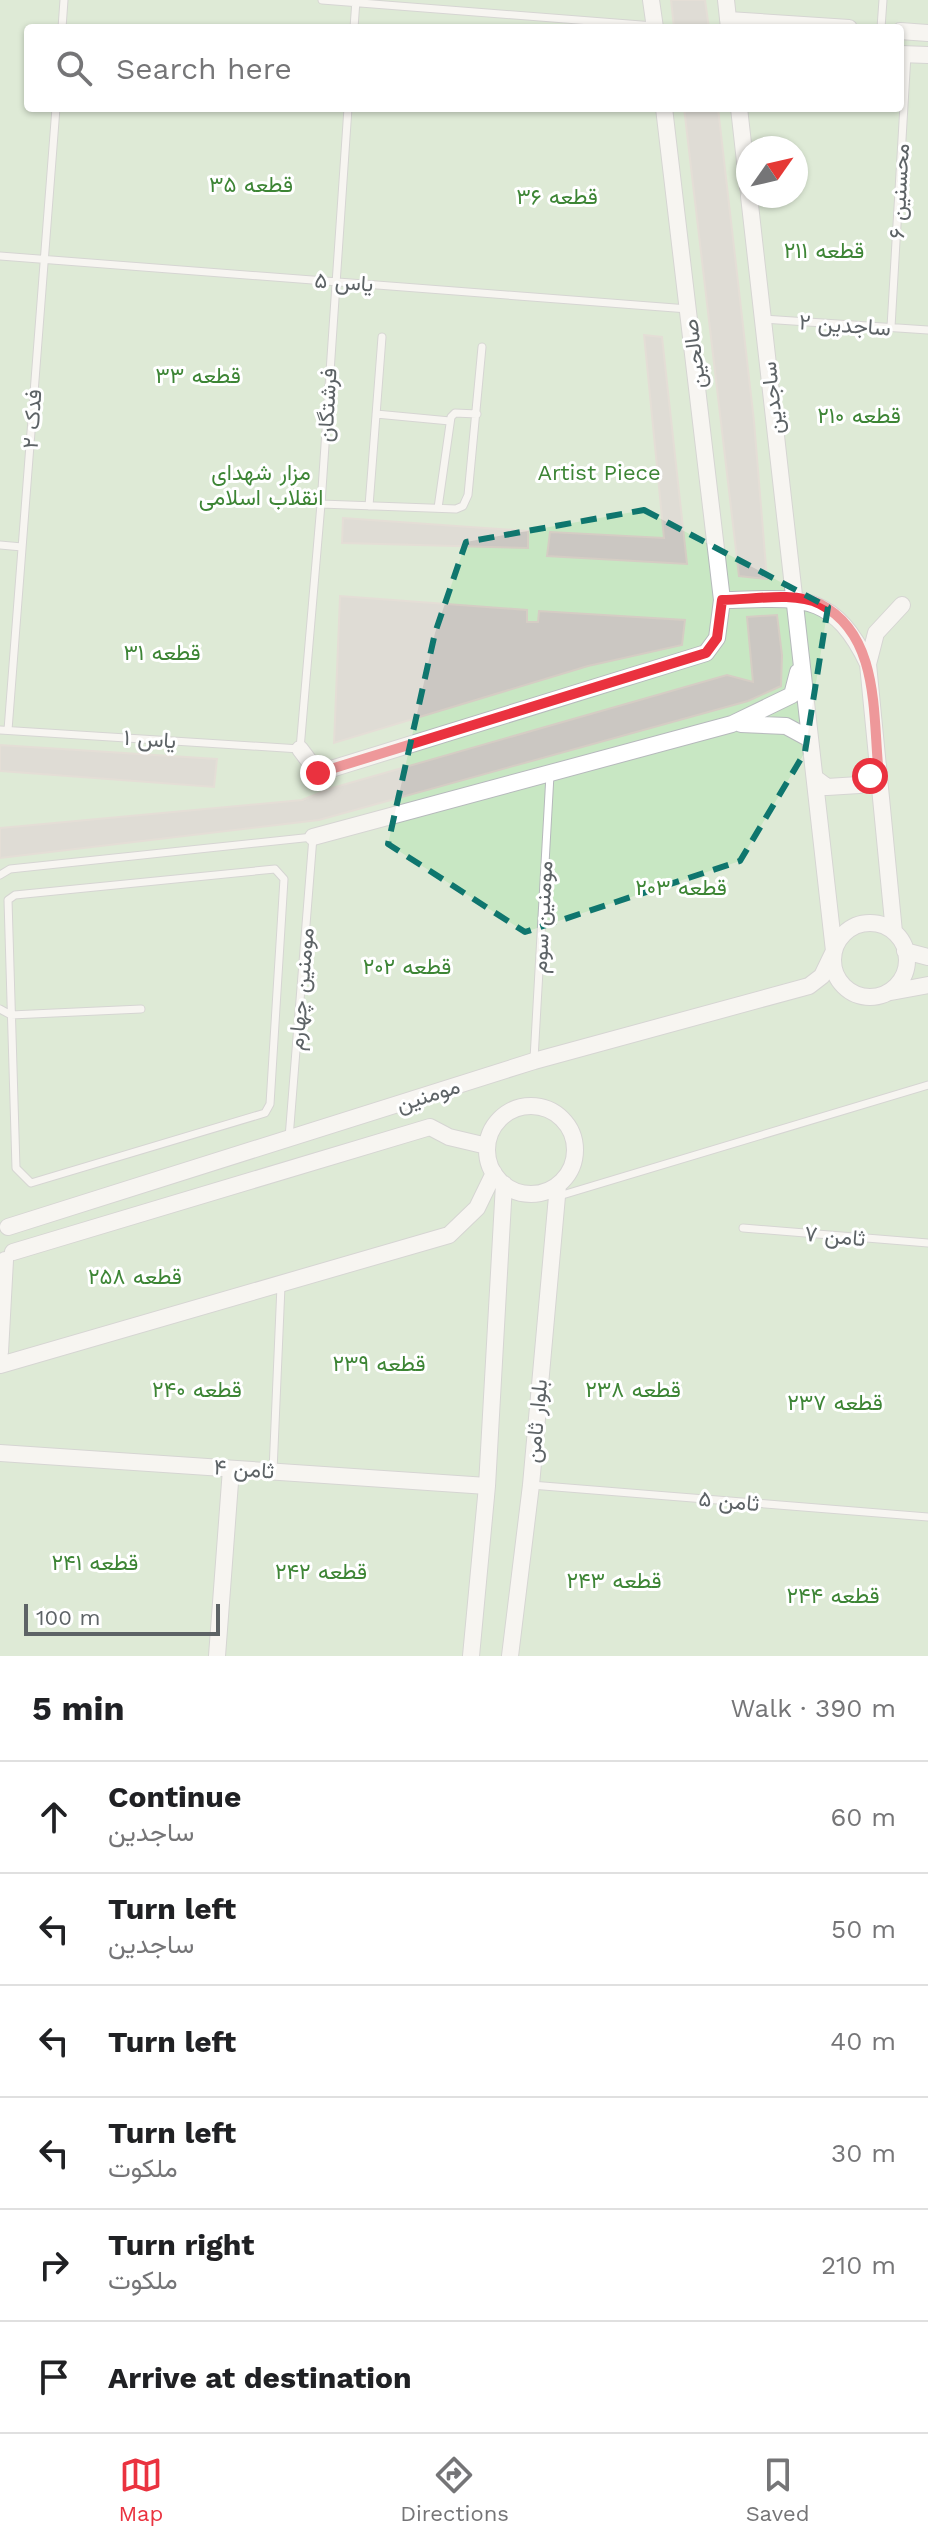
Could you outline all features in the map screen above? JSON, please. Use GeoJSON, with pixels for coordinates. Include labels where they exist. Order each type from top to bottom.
{"type":"FeatureCollection","features":[{"type":"Feature","properties":{"kind":"street"},"geometry":{"type":"LineString","coordinates":[[651,0],[654,24]]}},
{"type":"Feature","properties":{"kind":"street"},"geometry":{"type":"LineString","coordinates":[[726,0],[728,24]]}},
{"type":"Feature","properties":{"kind":"street"},"geometry":{"type":"LineString","coordinates":[[904,31],[928,33]]}},
{"type":"Feature","properties":{"kind":"street"},"geometry":{"type":"LineString","coordinates":[[904,54],[928,55]]}},
{"type":"Feature","properties":{"kind":"street","name":"صالحین"},"geometry":{"type":"LineString","coordinates":[[300,749],[318,773],[706,653],[717,638],[722,600],[664,112]]}},
{"type":"Feature","properties":{"kind":"street"},"geometry":{"type":"LineString","coordinates":[[739,112],[742,136]]}},
{"type":"Feature","properties":{"kind":"street","name":"ساجدین"},"geometry":{"type":"LineString","coordinates":[[750,208],[834,951]]}},
{"type":"Feature","properties":{"kind":"street"},"geometry":{"type":"LineString","coordinates":[[722,600],[796,599],[820,604],[857,640],[868,664],[894,932],[905,951],[904,974],[889,992]]}},
{"type":"Feature","properties":{"kind":"street"},"geometry":{"type":"LineString","coordinates":[[868,664],[876,633],[902,605]]}},
{"type":"Feature","properties":{"kind":"street"},"geometry":{"type":"LineString","coordinates":[[313,837],[732,724],[792,695],[801,663]]}},
{"type":"Feature","properties":{"kind":"street"},"geometry":{"type":"LineString","coordinates":[[732,724],[786,726],[810,739]]}},
{"type":"Feature","properties":{"kind":"street"},"geometry":{"type":"LineString","coordinates":[[815,778],[827,787],[859,785],[878,765]]}},
{"type":"Feature","properties":{"kind":"street"},"geometry":{"type":"LineString","coordinates":[[894,932],[871,923],[847,931],[834,951],[835,974],[850,992],[872,998],[928,985]]}},
{"type":"Feature","properties":{"kind":"street","name":"مومنین"},"geometry":{"type":"LineString","coordinates":[[4,1226],[289,1140],[534,1061],[809,986],[822,976],[834,951]]}},
{"type":"Feature","properties":{"kind":"street"},"geometry":{"type":"LineString","coordinates":[[905,951],[928,957]]}},
{"type":"Feature","properties":{"kind":"street"},"geometry":{"type":"LineString","coordinates":[[525,1107],[553,1112],[564,1121],[575,1147],[568,1175],[557,1191],[531,1194],[499,1179],[487,1146],[499,1120],[511,1111],[525,1107]]}},
{"type":"Feature","properties":{"kind":"street","name":"مومنین"},"geometry":{"type":"LineString","coordinates":[[6,1258],[430,1127],[449,1137],[487,1146]]}},
{"type":"Feature","properties":{"kind":"street"},"geometry":{"type":"LineString","coordinates":[[0,1365],[449,1235],[477,1208],[499,1179]]}},
{"type":"Feature","properties":{"kind":"street","name":"بلوار ثامن"},"geometry":{"type":"LineString","coordinates":[[471,1656],[487,1486],[499,1179]]}},
{"type":"Feature","properties":{"kind":"street","name":"بلوار ثامن"},"geometry":{"type":"LineString","coordinates":[[510,1656],[531,1485],[557,1191]]}},
{"type":"Feature","properties":{"kind":"street"},"geometry":{"type":"LineString","coordinates":[[0,1352],[6,1258],[15,1241],[4,1226]]}},
{"type":"Feature","properties":{"kind":"street","name":"ثامن ۴"},"geometry":{"type":"LineString","coordinates":[[0,1453],[487,1486]]}},
{"type":"Feature","properties":{"kind":"street"},"geometry":{"type":"LineString","coordinates":[[217,1656],[231,1469]]}},
{"type":"Feature","properties":{"kind":"lane"},"geometry":{"type":"LineString","coordinates":[[62,24],[64,0]]}},
{"type":"Feature","properties":{"kind":"lane"},"geometry":{"type":"LineString","coordinates":[[322,0],[620,24]]}},
{"type":"Feature","properties":{"kind":"lane"},"geometry":{"type":"LineString","coordinates":[[881,24],[883,0]]}},
{"type":"Feature","properties":{"kind":"lane"},"geometry":{"type":"LineString","coordinates":[[354,24],[356,1]]}},
{"type":"Feature","properties":{"kind":"lane","name":"فدک ۲"},"geometry":{"type":"LineString","coordinates":[[4,730],[22,547],[56,112]]}},
{"type":"Feature","properties":{"kind":"lane","name":"فرشتگان"},"geometry":{"type":"LineString","coordinates":[[300,749],[321,504],[348,112]]}},
{"type":"Feature","properties":{"kind":"lane","name":"محسنین ۶"},"geometry":{"type":"LineString","coordinates":[[891,327],[901,112]]}},
{"type":"Feature","properties":{"kind":"lane","name":"یاس ۵"},"geometry":{"type":"LineString","coordinates":[[0,256],[689,309]]}},
{"type":"Feature","properties":{"kind":"lane","name":"ساجدین ۲"},"geometry":{"type":"LineString","coordinates":[[763,319],[928,330]]}},
{"type":"Feature","properties":{"kind":"lane"},"geometry":{"type":"LineString","coordinates":[[369,506],[382,337]]}},
{"type":"Feature","properties":{"kind":"lane"},"geometry":{"type":"LineString","coordinates":[[321,504],[460,508],[467,500],[482,347]]}},
{"type":"Feature","properties":{"kind":"lane"},"geometry":{"type":"LineString","coordinates":[[438,508],[450,421],[455,413],[477,414]]}},
{"type":"Feature","properties":{"kind":"lane"},"geometry":{"type":"LineString","coordinates":[[376,414],[450,421]]}},
{"type":"Feature","properties":{"kind":"lane"},"geometry":{"type":"LineString","coordinates":[[0,545],[22,547]]}},
{"type":"Feature","properties":{"kind":"lane","name":"یاس ۱"},"geometry":{"type":"LineString","coordinates":[[4,730],[300,749]]}},
{"type":"Feature","properties":{"kind":"lane","name":"مومنین سوم"},"geometry":{"type":"LineString","coordinates":[[534,1061],[550,773]]}},
{"type":"Feature","properties":{"kind":"lane"},"geometry":{"type":"LineString","coordinates":[[0,875],[10,869],[313,837]]}},
{"type":"Feature","properties":{"kind":"lane","name":"مومنین چهارم"},"geometry":{"type":"LineString","coordinates":[[289,1140],[313,837]]}},
{"type":"Feature","properties":{"kind":"lane"},"geometry":{"type":"LineString","coordinates":[[275,869],[284,879],[270,1104],[265,1113],[31,1183],[16,1168],[11,1015],[8,900],[15,895],[275,869]]}},
{"type":"Feature","properties":{"kind":"lane"},"geometry":{"type":"LineString","coordinates":[[0,1009],[11,1015],[141,1009]]}},
{"type":"Feature","properties":{"kind":"lane"},"geometry":{"type":"LineString","coordinates":[[557,1191],[928,1085]]}},
{"type":"Feature","properties":{"kind":"lane","name":"ثامن ۷"},"geometry":{"type":"LineString","coordinates":[[743,1228],[928,1243]]}},
{"type":"Feature","properties":{"kind":"lane"},"geometry":{"type":"LineString","coordinates":[[273,1471],[281,1284]]}},
{"type":"Feature","properties":{"kind":"lane","name":"ثامن ۵"},"geometry":{"type":"LineString","coordinates":[[531,1485],[928,1517]]}},
{"type":"Feature","properties":{"kind":"highlighted area"},"geometry":{"type":"Polygon","coordinates":[[[644,510],[828,607],[805,752],[740,861],[525,932],[388,844],[435,633],[466,542],[644,510]]]}},
{"type":"Feature","properties":{"kind":"green space"},"geometry":{"type":"Polygon","coordinates":[[[0,0],[928,0],[928,1656],[0,1656],[0,0]]]}},
{"type":"Feature","properties":{"kind":"building"},"geometry":{"type":"Polygon","coordinates":[[[671,0],[705,0],[708,24],[674,24],[671,0]]]}},
{"type":"Feature","properties":{"kind":"building"},"geometry":{"type":"Polygon","coordinates":[[[684,112],[718,112],[754,421],[767,579],[739,576],[684,112]]]}},
{"type":"Feature","properties":{"kind":"building"},"geometry":{"type":"Polygon","coordinates":[[[644,335],[662,337],[687,564],[547,556],[550,532],[664,538],[644,335]]]}},
{"type":"Feature","properties":{"kind":"building"},"geometry":{"type":"Polygon","coordinates":[[[343,518],[528,531],[528,548],[342,543],[343,518]]]}},
{"type":"Feature","properties":{"kind":"building"},"geometry":{"type":"Polygon","coordinates":[[[340,596],[527,610],[527,622],[538,622],[539,611],[685,620],[682,645],[588,666],[334,743],[340,596]]]}},
{"type":"Feature","properties":{"kind":"building"},"geometry":{"type":"Polygon","coordinates":[[[777,615],[782,655],[781,686],[748,701],[319,820],[0,858],[0,828],[302,800],[332,788],[727,675],[753,682],[747,617],[777,615]]]}},
{"type":"Feature","properties":{"kind":"building"},"geometry":{"type":"Polygon","coordinates":[[[0,745],[217,759],[214,787],[0,771],[0,745]]]}},
{"type":"Feature","properties":{"kind":"route"},"geometry":{"type":"LineString","coordinates":[[318,773],[706,653],[717,638],[722,600],[796,599],[820,604],[839,621],[857,640],[868,664],[878,765],[870,776]]}},
{"type":"Feature","properties":{"kind":"park label","name":"قطعه ۳۵"},"geometry":{"type":"Point","coordinates":[251,184]}},
{"type":"Feature","properties":{"kind":"park label","name":"قطعه ۳۶"},"geometry":{"type":"Point","coordinates":[557,196]}},
{"type":"Feature","properties":{"kind":"park label","name":"قطعه ۲۱۱"},"geometry":{"type":"Point","coordinates":[824,250]}},
{"type":"Feature","properties":{"kind":"park label","name":"قطعه ۳۳"},"geometry":{"type":"Point","coordinates":[198,375]}},
{"type":"Feature","properties":{"kind":"park label","name":"قطعه ۲۱۰"},"geometry":{"type":"Point","coordinates":[859,415]}},
{"type":"Feature","properties":{"kind":"park label","name":"Artist Piece"},"geometry":{"type":"Point","coordinates":[599,472]}},
{"type":"Feature","properties":{"kind":"park label","name":"مزار شهدای انقلاب اسلامی"},"geometry":{"type":"Point","coordinates":[261,484]}},
{"type":"Feature","properties":{"kind":"park label","name":"قطعه ۳۱"},"geometry":{"type":"Point","coordinates":[162,652]}},
{"type":"Feature","properties":{"kind":"park label","name":"قطعه ۲۰۳"},"geometry":{"type":"Point","coordinates":[681,887]}},
{"type":"Feature","properties":{"kind":"park label","name":"قطعه ۲۰۲"},"geometry":{"type":"Point","coordinates":[407,966]}},
{"type":"Feature","properties":{"kind":"park label","name":"قطعه ۲۵۸"},"geometry":{"type":"Point","coordinates":[135,1276]}},
{"type":"Feature","properties":{"kind":"park label","name":"قطعه ۲۳۹"},"geometry":{"type":"Point","coordinates":[379,1363]}},
{"type":"Feature","properties":{"kind":"park label","name":"قطعه ۲۴۰"},"geometry":{"type":"Point","coordinates":[197,1389]}},
{"type":"Feature","properties":{"kind":"park label","name":"قطعه ۲۳۸"},"geometry":{"type":"Point","coordinates":[633,1389]}},
{"type":"Feature","properties":{"kind":"park label","name":"قطعه ۲۳۷"},"geometry":{"type":"Point","coordinates":[835,1402]}},
{"type":"Feature","properties":{"kind":"park label","name":"قطعه ۲۴۱"},"geometry":{"type":"Point","coordinates":[95,1562]}},
{"type":"Feature","properties":{"kind":"park label","name":"قطعه ۲۴۲"},"geometry":{"type":"Point","coordinates":[321,1571]}},
{"type":"Feature","properties":{"kind":"park label","name":"قطعه ۲۴۳"},"geometry":{"type":"Point","coordinates":[614,1580]}},
{"type":"Feature","properties":{"kind":"park label","name":"قطعه ۲۴۴"},"geometry":{"type":"Point","coordinates":[833,1595]}}]}
